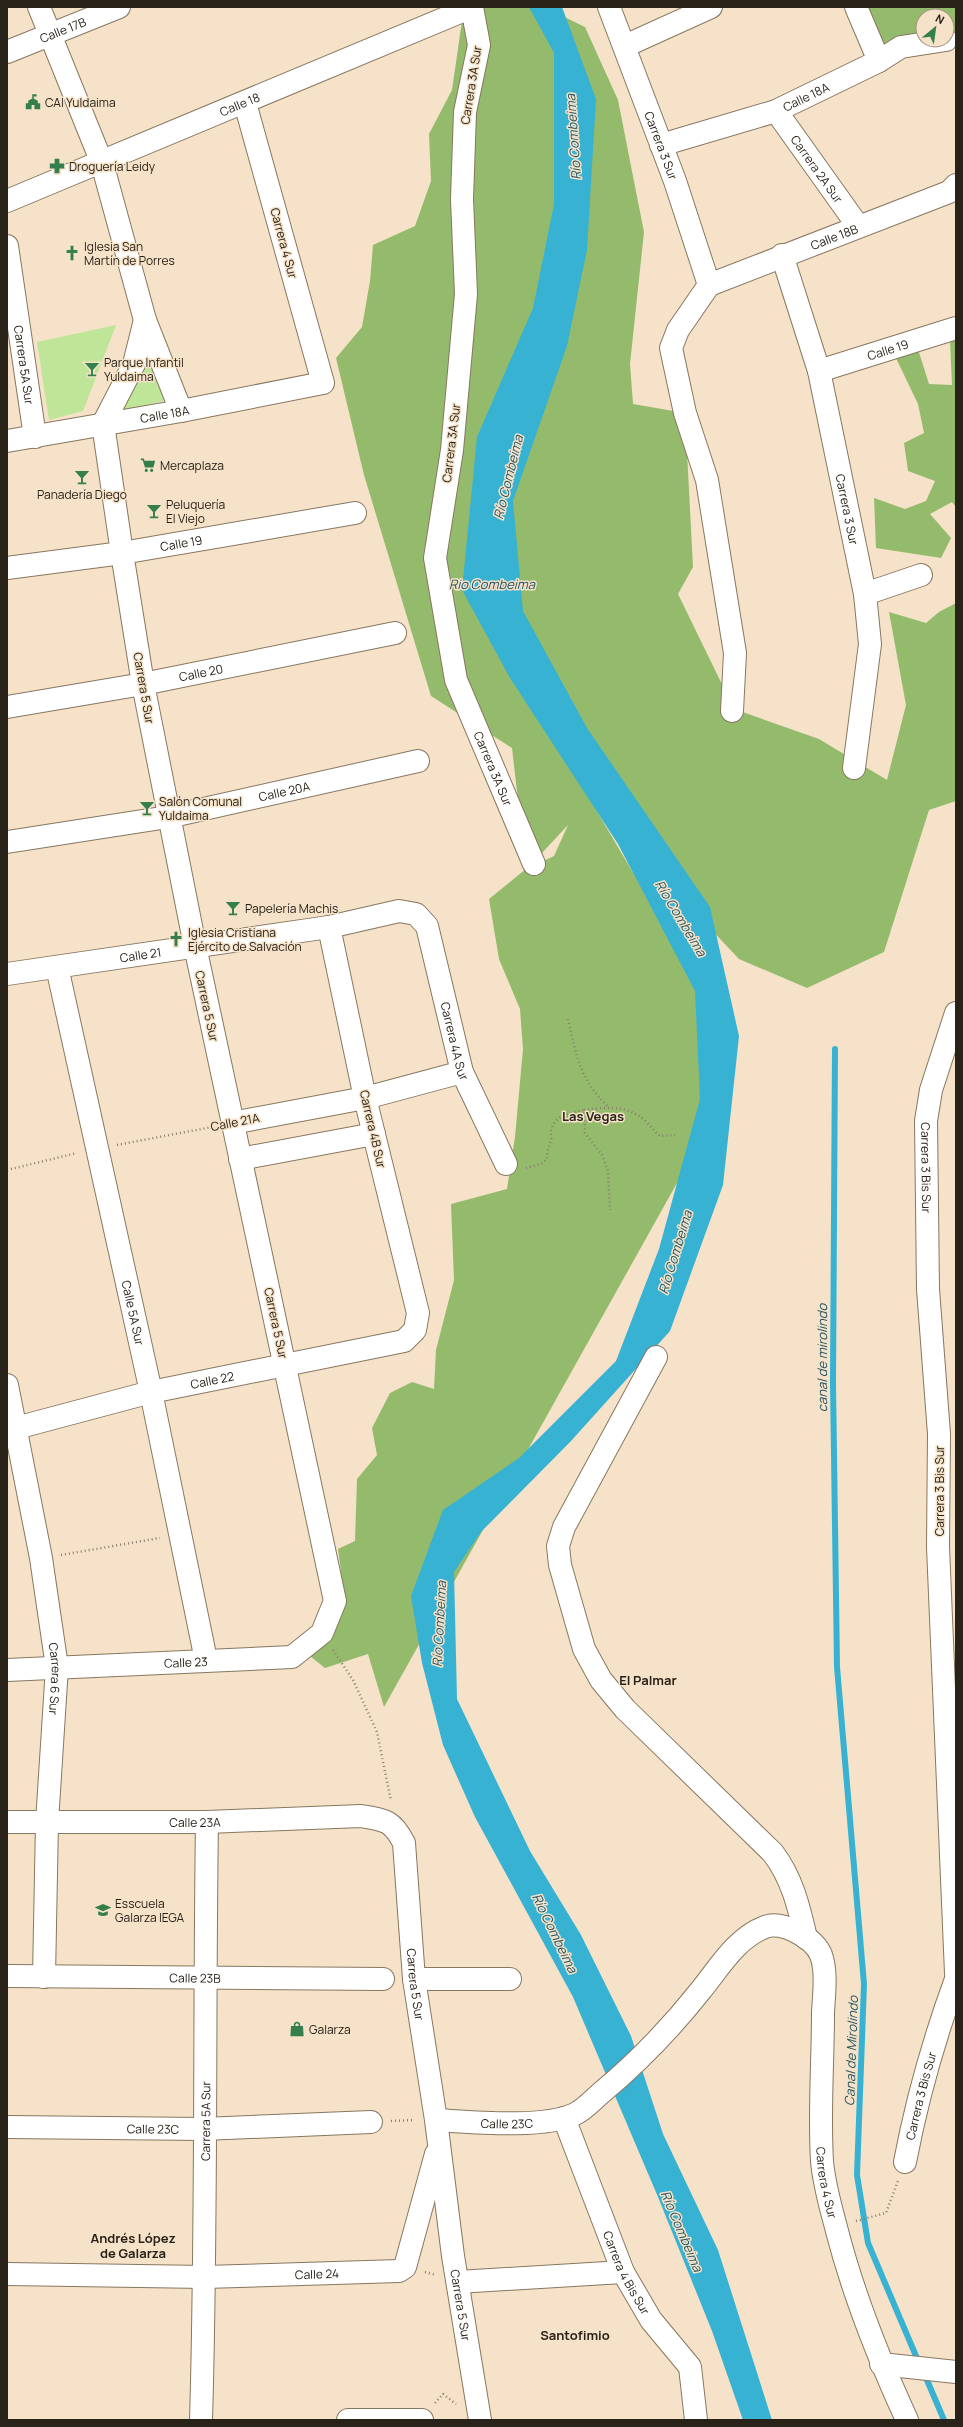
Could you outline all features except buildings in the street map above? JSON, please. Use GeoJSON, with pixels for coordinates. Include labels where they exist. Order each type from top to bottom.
{"type":"FeatureCollection","features":[{"type":"Feature","properties":{"kind":"street"},"geometry":{"type":"LineString","coordinates":[[39,7],[102,163],[145,320],[181,411]]}},
{"type":"Feature","properties":{"kind":"street","name":"Calle 17B"},"geometry":{"type":"LineString","coordinates":[[7,52],[119,7]]}},
{"type":"Feature","properties":{"kind":"street","name":"Calle 18"},"geometry":{"type":"LineString","coordinates":[[7,201],[102,163],[472,7]]}},
{"type":"Feature","properties":{"kind":"street","name":"Carrera 3A Sur"},"geometry":{"type":"LineString","coordinates":[[472,7],[479,45],[465,112],[462,199],[466,294],[452,450],[435,558],[456,680],[534,864]]}},
{"type":"Feature","properties":{"kind":"street","name":"Carrera 3 Sur"},"geometry":{"type":"LineString","coordinates":[[609,7],[625,46],[661,145],[709,285]]}},
{"type":"Feature","properties":{"kind":"street"},"geometry":{"type":"LineString","coordinates":[[625,46],[711,7]]}},
{"type":"Feature","properties":{"kind":"street"},"geometry":{"type":"LineString","coordinates":[[856,7],[879,61]]}},
{"type":"Feature","properties":{"kind":"street","name":"Calle 18A"},"geometry":{"type":"LineString","coordinates":[[661,145],[776,111],[879,61],[901,47],[915,45]]}},
{"type":"Feature","properties":{"kind":"street","name":"Carrera 4 Sur"},"geometry":{"type":"LineString","coordinates":[[245,103],[323,383]]}},
{"type":"Feature","properties":{"kind":"street","name":"Carrera 2A Sur"},"geometry":{"type":"LineString","coordinates":[[776,111],[858,226]]}},
{"type":"Feature","properties":{"kind":"street","name":"Calle 18B"},"geometry":{"type":"LineString","coordinates":[[709,285],[952,188]]}},
{"type":"Feature","properties":{"kind":"street","name":"Carrera 5A Sur"},"geometry":{"type":"LineString","coordinates":[[7,246],[35,437]]}},
{"type":"Feature","properties":{"kind":"street","name":"Carrera 3 Sur"},"geometry":{"type":"LineString","coordinates":[[782,255],[819,371],[865,594],[870,644],[854,768]]}},
{"type":"Feature","properties":{"kind":"street"},"geometry":{"type":"LineString","coordinates":[[709,285],[678,330],[671,348],[685,413],[707,480],[735,653],[732,711]]}},
{"type":"Feature","properties":{"kind":"street"},"geometry":{"type":"LineString","coordinates":[[103,424],[134,364],[145,320]]}},
{"type":"Feature","properties":{"kind":"street","name":"Calle 19"},"geometry":{"type":"LineString","coordinates":[[819,371],[956,328]]}},
{"type":"Feature","properties":{"kind":"street","name":"Calle 18A"},"geometry":{"type":"LineString","coordinates":[[7,441],[181,411],[323,383]]}},
{"type":"Feature","properties":{"kind":"street","name":"Carrera 5 Sur"},"geometry":{"type":"LineString","coordinates":[[103,424],[143,684],[168,817],[232,1123],[286,1364],[335,1601]]}},
{"type":"Feature","properties":{"kind":"street","name":"Calle 19"},"geometry":{"type":"LineString","coordinates":[[7,568],[122,553],[355,513]]}},
{"type":"Feature","properties":{"kind":"street"},"geometry":{"type":"LineString","coordinates":[[865,594],[921,575]]}},
{"type":"Feature","properties":{"kind":"street","name":"Calle 20"},"geometry":{"type":"LineString","coordinates":[[7,707],[143,684],[395,633]]}},
{"type":"Feature","properties":{"kind":"street","name":"Calle 20A"},"geometry":{"type":"LineString","coordinates":[[7,842],[168,817],[418,762]]}},
{"type":"Feature","properties":{"kind":"street","name":"Calle 21"},"geometry":{"type":"LineString","coordinates":[[7,974],[329,927],[399,911],[416,914]]}},
{"type":"Feature","properties":{"kind":"street","name":"Carrera 4A Sur"},"geometry":{"type":"LineString","coordinates":[[416,914],[427,926],[462,1072],[515,1166]]}},
{"type":"Feature","properties":{"kind":"street","name":"Carrera 4B Sur"},"geometry":{"type":"LineString","coordinates":[[329,927],[365,1098],[418,1314],[415,1330]]}},
{"type":"Feature","properties":{"kind":"street","name":"Calle 5A Sur"},"geometry":{"type":"LineString","coordinates":[[57,966],[96,1149],[151,1392],[206,1660]]}},
{"type":"Feature","properties":{"kind":"street","name":"Carrera 3 Bis Sur"},"geometry":{"type":"LineString","coordinates":[[956,1013],[948,1063],[931,1090],[926,1121],[928,1288],[947,1433],[938,1547],[951,1706],[956,1973]]}},
{"type":"Feature","properties":{"kind":"street","name":"Calle 21A"},"geometry":{"type":"LineString","coordinates":[[232,1123],[365,1098],[462,1072]]}},
{"type":"Feature","properties":{"kind":"street"},"geometry":{"type":"LineString","coordinates":[[240,1159],[374,1134]]}},
{"type":"Feature","properties":{"kind":"street","name":"Calle 22"},"geometry":{"type":"LineString","coordinates":[[12,1428],[151,1392],[404,1341],[415,1330]]}},
{"type":"Feature","properties":{"kind":"street"},"geometry":{"type":"LineString","coordinates":[[656,1357],[564,1527],[558,1546],[560,1565],[584,1649],[601,1680],[625,1709],[772,1853],[785,1870],[794,1891],[806,1938]]}},
{"type":"Feature","properties":{"kind":"street","name":"Carrera 6 Sur"},"geometry":{"type":"LineString","coordinates":[[7,1384],[12,1428],[41,1558],[57,1668],[47,1822],[44,1977]]}},
{"type":"Feature","properties":{"kind":"street","name":"Calle 23"},"geometry":{"type":"LineString","coordinates":[[7,1670],[292,1657],[322,1633],[335,1601]]}},
{"type":"Feature","properties":{"kind":"street","name":"Calle 23A"},"geometry":{"type":"LineString","coordinates":[[7,1822],[207,1822],[360,1816],[389,1823]]}},
{"type":"Feature","properties":{"kind":"street","name":"Carrera 5A Sur"},"geometry":{"type":"LineString","coordinates":[[201,2420],[205,2277],[203,2129],[207,1822]]}},
{"type":"Feature","properties":{"kind":"street","name":"Carrera 5 Sur"},"geometry":{"type":"LineString","coordinates":[[389,1823],[404,1843],[414,1979],[436,2120],[453,2256],[480,2420]]}},
{"type":"Feature","properties":{"kind":"street"},"geometry":{"type":"LineString","coordinates":[[570,2116],[634,2065],[700,1991],[728,1955],[746,1938],[766,1926],[788,1927],[806,1938]]}},
{"type":"Feature","properties":{"kind":"street","name":"Carrera 4 Sur"},"geometry":{"type":"LineString","coordinates":[[806,1938],[821,1954],[824,1979],[822,2163],[848,2273],[881,2364],[907,2420]]}},
{"type":"Feature","properties":{"kind":"street","name":"Calle 23B"},"geometry":{"type":"LineString","coordinates":[[7,1976],[205,1979],[384,1979]]}},
{"type":"Feature","properties":{"kind":"street"},"geometry":{"type":"LineString","coordinates":[[414,1979],[510,1979]]}},
{"type":"Feature","properties":{"kind":"street","name":"Carrera 3 Bis Sur"},"geometry":{"type":"LineString","coordinates":[[905,2162],[915,2113],[936,2035],[956,1979]]}},
{"type":"Feature","properties":{"kind":"street","name":"Calle 23C"},"geometry":{"type":"LineString","coordinates":[[436,2120],[522,2123],[570,2116]]}},
{"type":"Feature","properties":{"kind":"street","name":"Carrera 4 Bis Sur"},"geometry":{"type":"LineString","coordinates":[[570,2116],[623,2272],[651,2320],[690,2367],[696,2420]]}},
{"type":"Feature","properties":{"kind":"street","name":"Calle 23C"},"geometry":{"type":"LineString","coordinates":[[7,2127],[203,2129],[371,2122]]}},
{"type":"Feature","properties":{"kind":"street","name":"Carrera 5 Sur"},"geometry":{"type":"LineString","coordinates":[[405,2266],[439,2143]]}},
{"type":"Feature","properties":{"kind":"street","name":"Calle 24"},"geometry":{"type":"LineString","coordinates":[[7,2274],[205,2277],[399,2271],[405,2266]]}},
{"type":"Feature","properties":{"kind":"street"},"geometry":{"type":"LineString","coordinates":[[458,2282],[623,2272]]}},
{"type":"Feature","properties":{"kind":"street"},"geometry":{"type":"LineString","coordinates":[[881,2364],[956,2372]]}},
{"type":"Feature","properties":{"kind":"street"},"geometry":{"type":"LineString","coordinates":[[348,2420],[422,2420]]}},
{"type":"Feature","properties":{"kind":"path"},"geometry":{"type":"LineString","coordinates":[[568,1019],[575,1044],[574,1053],[580,1070],[597,1095],[607,1106]]}},
{"type":"Feature","properties":{"kind":"path"},"geometry":{"type":"LineString","coordinates":[[515,1166],[541,1164],[547,1159],[553,1124],[564,1115],[584,1110],[607,1106],[628,1112],[644,1119],[660,1136],[675,1135]]}},
{"type":"Feature","properties":{"kind":"path"},"geometry":{"type":"LineString","coordinates":[[584,1110],[585,1133],[602,1155],[608,1171],[610,1210]]}},
{"type":"Feature","properties":{"kind":"path","name":"Calle 21A"},"geometry":{"type":"LineString","coordinates":[[7,1170],[96,1149],[232,1123]]}},
{"type":"Feature","properties":{"kind":"path"},"geometry":{"type":"LineString","coordinates":[[41,1558],[180,1534]]}},
{"type":"Feature","properties":{"kind":"path"},"geometry":{"type":"LineString","coordinates":[[322,1633],[353,1680],[377,1732],[389,1823]]}},
{"type":"Feature","properties":{"kind":"path"},"geometry":{"type":"LineString","coordinates":[[371,2122],[436,2120]]}},
{"type":"Feature","properties":{"kind":"path"},"geometry":{"type":"LineString","coordinates":[[836,2227],[886,2213],[905,2162]]}},
{"type":"Feature","properties":{"kind":"path"},"geometry":{"type":"LineString","coordinates":[[405,2266],[458,2282]]}},
{"type":"Feature","properties":{"kind":"path"},"geometry":{"type":"LineString","coordinates":[[422,2420],[443,2394],[459,2407]]}},
{"type":"Feature","properties":{"kind":"green space"},"geometry":{"type":"Polygon","coordinates":[[[464,7],[544,7],[585,27],[618,100],[644,232],[630,364],[633,404],[685,413],[693,567],[678,594],[734,709],[819,739],[887,780],[906,705],[889,612],[926,623],[939,612],[956,603],[956,801],[929,810],[884,952],[807,988],[739,959],[592,803],[635,876],[702,999],[710,1124],[384,1707],[368,1654],[325,1668],[310,1656],[345,1601],[338,1549],[355,1541],[357,1479],[377,1455],[372,1428],[390,1393],[412,1382],[434,1389],[436,1350],[454,1280],[451,1204],[507,1189],[515,1137],[523,1049],[520,1009],[499,959],[489,899],[526,869],[512,748],[431,696],[364,475],[336,358],[362,327],[370,281],[373,245],[415,226],[431,181],[429,134],[452,90],[464,7]],[[568,825],[528,868],[554,856],[568,825]]]}},
{"type":"Feature","properties":{"kind":"green space"},"geometry":{"type":"Polygon","coordinates":[[[862,7],[956,7],[955,47],[955,8],[915,8],[915,48],[931,48],[882,50],[862,7]]]}},
{"type":"Feature","properties":{"kind":"green space"},"geometry":{"type":"Polygon","coordinates":[[[956,322],[956,507],[952,502],[930,514],[951,538],[941,558],[876,548],[874,498],[905,509],[926,501],[935,481],[908,471],[904,443],[924,433],[918,404],[895,356],[917,346],[929,384],[952,385],[950,340],[956,322]]]}},
{"type":"Feature","properties":{"kind":"green space"},"geometry":{"type":"Polygon","coordinates":[[[116,325],[83,411],[49,420],[37,342],[116,325]]]}},
{"type":"Feature","properties":{"kind":"green space"},"geometry":{"type":"Polygon","coordinates":[[[146,334],[171,399],[120,412],[144,368],[146,334]]]}},
{"type":"Feature","properties":{"kind":"water","name":"Rio Combeima"},"geometry":{"type":"Polygon","coordinates":[[[529,7],[562,7],[596,99],[587,250],[567,346],[513,501],[523,611],[587,728],[710,907],[739,1036],[723,1185],[670,1331],[571,1441],[481,1532],[454,1572],[457,1699],[530,1851],[581,1935],[631,2036],[663,2134],[718,2250],[772,2420],[743,2420],[712,2331],[658,2197],[573,1997],[475,1817],[443,1745],[422,1663],[411,1596],[443,1510],[519,1458],[616,1361],[659,1249],[700,1099],[695,991],[618,844],[510,678],[462,590],[477,437],[533,308],[554,204],[554,53],[529,7]]]}},
{"type":"Feature","properties":{"kind":"waterway","name":"Canal de Mirolindo"},"geometry":{"type":"LineString","coordinates":[[835,1049],[833,1383],[837,1667],[864,1984],[857,2175],[868,2243],[919,2363]]}},
{"type":"Feature","properties":{"kind":"waterway","name":"Canal de Mirolindo"},"geometry":{"type":"LineString","coordinates":[[924,2373],[944,2420]]}},
{"type":"Feature","properties":{"kind":"place","name":"CAI Yuldaima"},"geometry":{"type":"Point","coordinates":[33,102]}},
{"type":"Feature","properties":{"kind":"place","name":"Droguería Leidy"},"geometry":{"type":"Point","coordinates":[57,166]}},
{"type":"Feature","properties":{"kind":"place","name":"Iglesia San Martín de Porres"},"geometry":{"type":"Point","coordinates":[72,253]}},
{"type":"Feature","properties":{"kind":"place","name":"Parque Infantil Yuldaima"},"geometry":{"type":"Point","coordinates":[92,369]}},
{"type":"Feature","properties":{"kind":"place","name":"Mercaplaza"},"geometry":{"type":"Point","coordinates":[148,465]}},
{"type":"Feature","properties":{"kind":"place","name":"Panadería Diego"},"geometry":{"type":"Point","coordinates":[82,477]}},
{"type":"Feature","properties":{"kind":"place","name":"Peluquería El Viejo"},"geometry":{"type":"Point","coordinates":[154,511]}},
{"type":"Feature","properties":{"kind":"place","name":"Salón Comunal Yuldaima"},"geometry":{"type":"Point","coordinates":[147,808]}},
{"type":"Feature","properties":{"kind":"place","name":"Papelería Machis"},"geometry":{"type":"Point","coordinates":[233,908]}},
{"type":"Feature","properties":{"kind":"place","name":"Iglesia Cristiana Ejército de Salvación"},"geometry":{"type":"Point","coordinates":[176,939]}},
{"type":"Feature","properties":{"kind":"place","name":"Esscuela Galarza IEGA"},"geometry":{"type":"Point","coordinates":[103,1910]}},
{"type":"Feature","properties":{"kind":"place","name":"Galarza"},"geometry":{"type":"Point","coordinates":[297,2029]}},
{"type":"Feature","properties":{"kind":"district","name":"Las Vegas"},"geometry":{"type":"Point","coordinates":[593,1116]}},
{"type":"Feature","properties":{"kind":"district","name":"El Palmar"},"geometry":{"type":"Point","coordinates":[648,1680]}},
{"type":"Feature","properties":{"kind":"district","name":"Andrés López de Galarza"},"geometry":{"type":"Point","coordinates":[133,2246]}},
{"type":"Feature","properties":{"kind":"district","name":"Santofimio"},"geometry":{"type":"Point","coordinates":[575,2335]}},
{"type":"Feature","properties":{"kind":"water label","name":"Río Combeima"},"geometry":{"type":"Point","coordinates":[573,137]}},
{"type":"Feature","properties":{"kind":"water label","name":"Río Combeima"},"geometry":{"type":"Point","coordinates":[508,477]}},
{"type":"Feature","properties":{"kind":"water label","name":"Río Combeima"},"geometry":{"type":"Point","coordinates":[681,918]}},
{"type":"Feature","properties":{"kind":"water label","name":"Río Combeima"},"geometry":{"type":"Point","coordinates":[675,1252]}},
{"type":"Feature","properties":{"kind":"water label","name":"canal de mirolindo"},"geometry":{"type":"Point","coordinates":[822,1358]}},
{"type":"Feature","properties":{"kind":"water label","name":"Río Combeima"},"geometry":{"type":"Point","coordinates":[439,1624]}},
{"type":"Feature","properties":{"kind":"water label","name":"Río Combeima"},"geometry":{"type":"Point","coordinates":[555,1933]}},
{"type":"Feature","properties":{"kind":"water label","name":"Río Combeima"},"geometry":{"type":"Point","coordinates":[682,2231]}}]}
